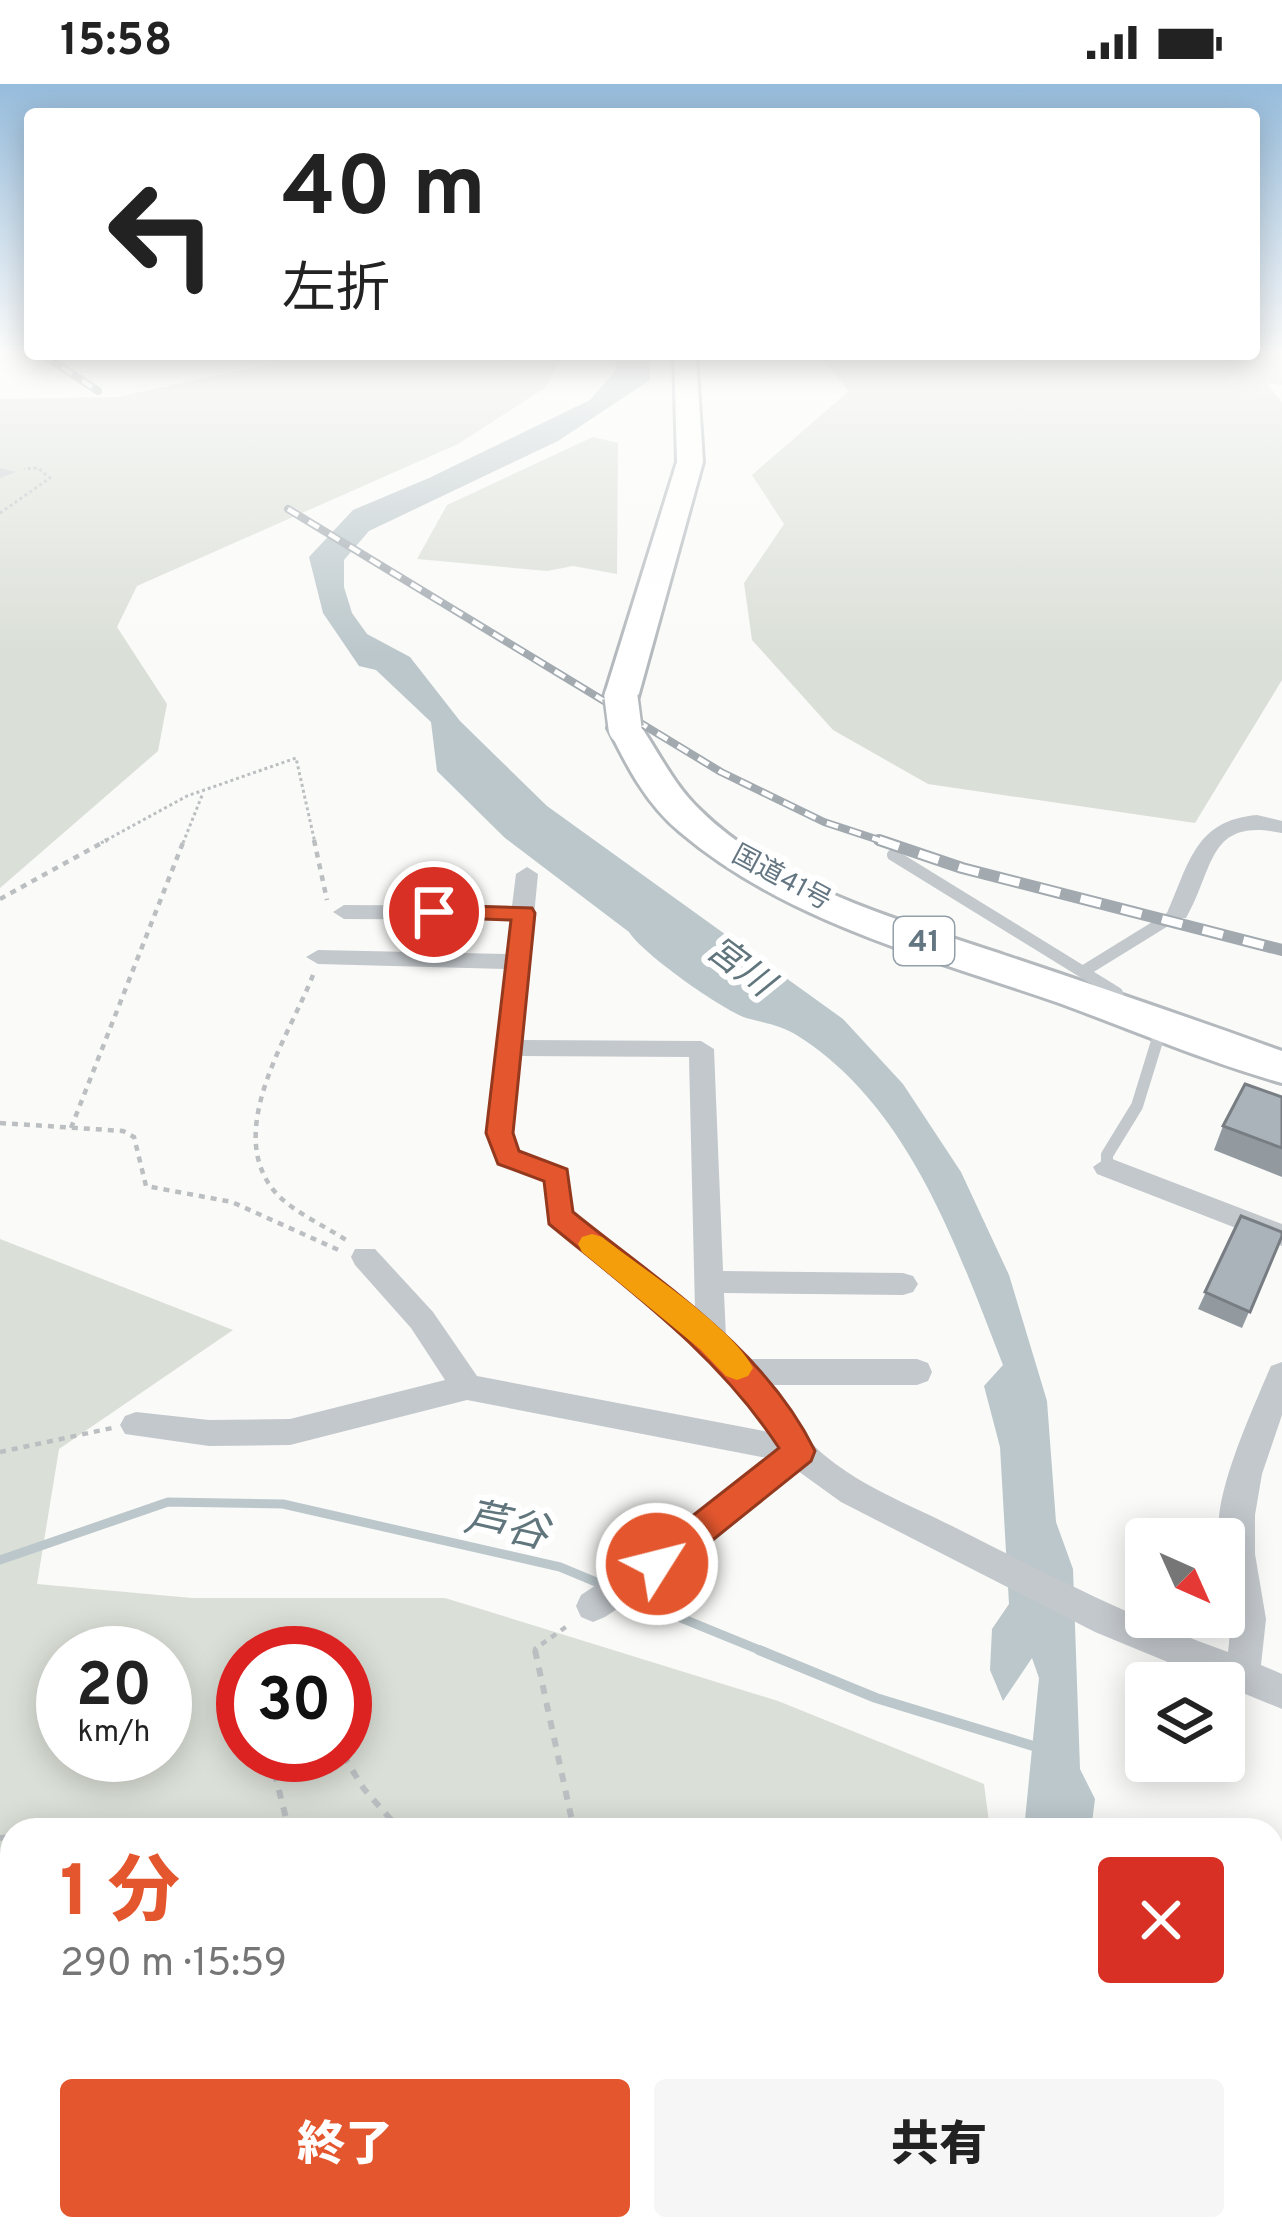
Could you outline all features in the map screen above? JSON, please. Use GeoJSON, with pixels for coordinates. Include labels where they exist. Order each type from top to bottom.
{"type":"FeatureCollection","features":[{"type":"Feature","properties":{"kind":"highway","name":"国道41号"},"geometry":{"type":"LineString","coordinates":[[690,454],[623,712],[635,756],[675,810],[747,864],[857,915],[1282,1068]]}},
{"type":"Feature","properties":{"kind":"street"},"geometry":{"type":"LineString","coordinates":[[1178,913],[1196,863],[1217,835],[1239,822],[1282,827]]}},
{"type":"Feature","properties":{"kind":"street"},"geometry":{"type":"LineString","coordinates":[[527,874],[499,1133],[508,1157],[557,1176],[559,1216],[711,1340],[742,1372],[815,1468],[917,1525],[1202,1662]]}},
{"type":"Feature","properties":{"kind":"street"},"geometry":{"type":"LineString","coordinates":[[336,908],[524,913]]}},
{"type":"Feature","properties":{"kind":"street"},"geometry":{"type":"LineString","coordinates":[[318,957],[518,962]]}},
{"type":"Feature","properties":{"kind":"street"},"geometry":{"type":"LineString","coordinates":[[506,1048],[701,1049],[711,1340]]}},
{"type":"Feature","properties":{"kind":"street"},"geometry":{"type":"LineString","coordinates":[[1107,1167],[1282,1235]]}},
{"type":"Feature","properties":{"kind":"street"},"geometry":{"type":"LineString","coordinates":[[365,1257],[422,1320],[467,1388]]}},
{"type":"Feature","properties":{"kind":"street"},"geometry":{"type":"LineString","coordinates":[[712,1282],[903,1284]]}},
{"type":"Feature","properties":{"kind":"street"},"geometry":{"type":"LineString","coordinates":[[742,1372],[917,1372]]}},
{"type":"Feature","properties":{"kind":"street"},"geometry":{"type":"LineString","coordinates":[[1244,1662],[1253,1640],[1241,1583],[1240,1503],[1274,1419],[1282,1375]]}},
{"type":"Feature","properties":{"kind":"street"},"geometry":{"type":"LineString","coordinates":[[136,1425],[209,1433],[290,1432],[467,1388],[799,1451]]}},
{"type":"Feature","properties":{"kind":"street"},"geometry":{"type":"LineString","coordinates":[[593,1606],[682,1547],[799,1451]]}},
{"type":"Feature","properties":{"kind":"street"},"geometry":{"type":"LineString","coordinates":[[1245,1673],[1282,1692]]}},
{"type":"Feature","properties":{"kind":"lane"},"geometry":{"type":"LineString","coordinates":[[893,855],[1118,993],[1121,1010]]}},
{"type":"Feature","properties":{"kind":"lane"},"geometry":{"type":"LineString","coordinates":[[1084,971],[1178,913]]}},
{"type":"Feature","properties":{"kind":"lane"},"geometry":{"type":"LineString","coordinates":[[1107,1167],[1107,1155],[1137,1106],[1158,1038]]}},
{"type":"Feature","properties":{"kind":"path"},"geometry":{"type":"LineString","coordinates":[[0,513],[50,478],[38,468],[4,473]]}},
{"type":"Feature","properties":{"kind":"path"},"geometry":{"type":"LineString","coordinates":[[0,899],[202,791],[296,758],[336,908]]}},
{"type":"Feature","properties":{"kind":"path"},"geometry":{"type":"LineString","coordinates":[[71,1128],[202,791]]}},
{"type":"Feature","properties":{"kind":"path"},"geometry":{"type":"LineString","coordinates":[[318,957],[307,994],[264,1083],[260,1153],[269,1186],[277,1195],[342,1236],[365,1257]]}},
{"type":"Feature","properties":{"kind":"path"},"geometry":{"type":"LineString","coordinates":[[0,1123],[123,1131],[134,1137],[146,1186],[232,1202],[352,1257],[365,1257]]}},
{"type":"Feature","properties":{"kind":"path"},"geometry":{"type":"LineString","coordinates":[[0,1452],[136,1425]]}},
{"type":"Feature","properties":{"kind":"path"},"geometry":{"type":"LineString","coordinates":[[571,1818],[535,1649],[593,1606]]}},
{"type":"Feature","properties":{"kind":"path"},"geometry":{"type":"LineString","coordinates":[[277,1782],[286,1818]]}},
{"type":"Feature","properties":{"kind":"path"},"geometry":{"type":"LineString","coordinates":[[360,1782],[389,1818]]}},
{"type":"Feature","properties":{"kind":"shaded area"},"geometry":{"type":"Polygon","coordinates":[[[0,454],[436,454],[137,586],[117,627],[167,704],[158,751],[0,888],[0,454]]]}},
{"type":"Feature","properties":{"kind":"shaded area"},"geometry":{"type":"Polygon","coordinates":[[[557,454],[618,454],[617,574],[573,566],[547,571],[417,559],[447,505],[557,454]]]}},
{"type":"Feature","properties":{"kind":"shaded area"},"geometry":{"type":"Polygon","coordinates":[[[777,454],[1282,454],[1282,680],[1195,823],[928,784],[833,730],[752,640],[744,583],[784,524],[752,475],[777,454]]]}},
{"type":"Feature","properties":{"kind":"shaded area"},"geometry":{"type":"Polygon","coordinates":[[[0,1239],[233,1330],[59,1449],[37,1584],[192,1598],[445,1598],[778,1701],[984,1784],[988,1818],[0,1818],[0,1239]]]}},
{"type":"Feature","properties":{"kind":"water","name":"宮川"},"geometry":{"type":"Polygon","coordinates":[[[479,454],[532,454],[369,531],[344,560],[344,587],[352,613],[367,634],[410,657],[460,721],[547,806],[843,1019],[903,1084],[961,1172],[1009,1275],[1047,1401],[1056,1522],[1073,1569],[1080,1769],[1095,1799],[1093,1818],[1025,1818],[1039,1678],[1032,1658],[1003,1701],[990,1670],[992,1629],[1009,1604],[1000,1447],[984,1386],[1003,1365],[947,1228],[900,1140],[837,1066],[792,1032],[734,1013],[702,993],[505,838],[437,771],[431,722],[376,670],[359,666],[323,613],[309,557],[353,510],[479,454]]]}},
{"type":"Feature","properties":{"kind":"building"},"geometry":{"type":"Polygon","coordinates":[[[1245,1084],[1282,1097],[1282,1148],[1223,1126],[1245,1084]]]}},
{"type":"Feature","properties":{"kind":"building"},"geometry":{"type":"Polygon","coordinates":[[[1241,1216],[1282,1232],[1250,1312],[1205,1292],[1241,1216]]]}},
{"type":"Feature","properties":{"kind":"waterway","name":"芦谷"},"geometry":{"type":"LineString","coordinates":[[0,1560],[168,1502],[283,1504],[560,1567],[608,1587]]}},
{"type":"Feature","properties":{"kind":"waterway","name":"芦谷"},"geometry":{"type":"LineString","coordinates":[[627,1596],[767,1653]]}},
{"type":"Feature","properties":{"kind":"waterway","name":"芦谷"},"geometry":{"type":"LineString","coordinates":[[759,1650],[876,1698],[1040,1748]]}},
{"type":"Feature","properties":{"kind":"railway"},"geometry":{"type":"LineString","coordinates":[[288,509],[721,772],[824,822],[884,842]]}},
{"type":"Feature","properties":{"kind":"railway"},"geometry":{"type":"LineString","coordinates":[[879,840],[884,842]]}},
{"type":"Feature","properties":{"kind":"railway"},"geometry":{"type":"LineString","coordinates":[[884,842],[888,843]]}},
{"type":"Feature","properties":{"kind":"railway"},"geometry":{"type":"LineString","coordinates":[[884,842],[962,868],[1282,950]]}},
{"type":"Feature","properties":{"kind":"slow traffic"},"geometry":{"type":"LineString","coordinates":[[592,1244],[711,1340],[737,1368]]}},
{"type":"Feature","properties":{"kind":"route"},"geometry":{"type":"LineString","coordinates":[[434,912],[524,913],[499,1133],[508,1157],[557,1176],[559,1216],[711,1340],[758,1389],[799,1451],[657,1564]]}}]}
